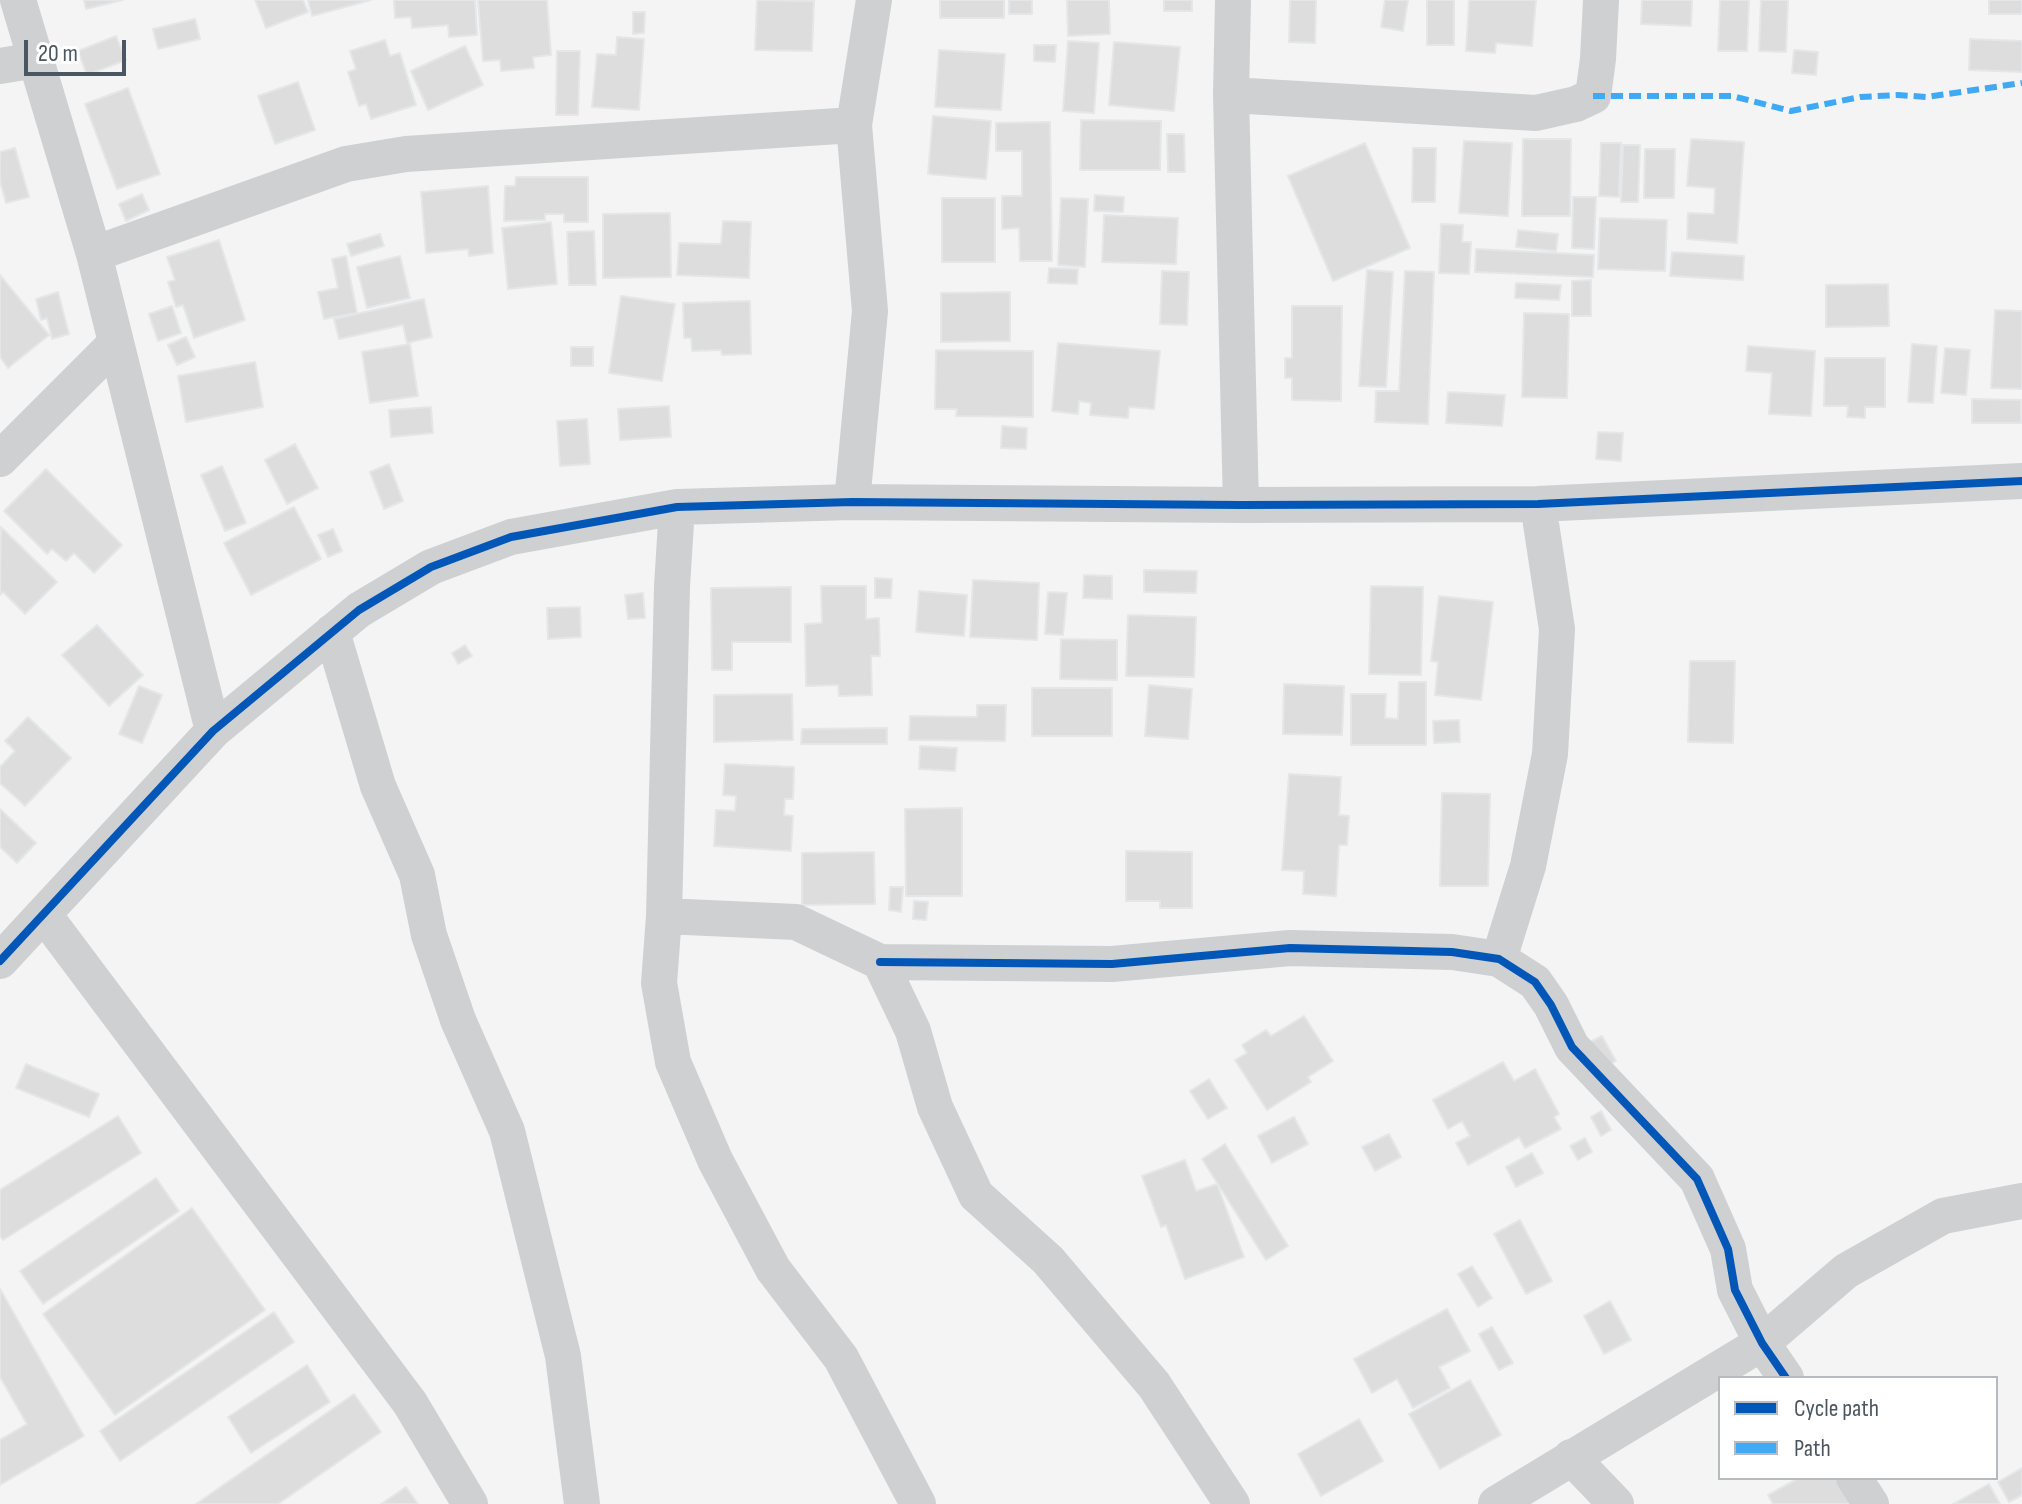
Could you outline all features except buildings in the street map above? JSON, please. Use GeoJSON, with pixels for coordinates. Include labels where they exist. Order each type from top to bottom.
{"type":"FeatureCollection","features":[{"type":"Feature","properties":{"kind":"street"},"geometry":{"type":"LineString","coordinates":[[18,0],[94,254],[213,731]]}},
{"type":"Feature","properties":{"kind":"street"},"geometry":{"type":"LineString","coordinates":[[852,502],[870,311],[854,125],[874,0]]}},
{"type":"Feature","properties":{"kind":"street"},"geometry":{"type":"LineString","coordinates":[[1233,0],[1231,95],[1241,505]]}},
{"type":"Feature","properties":{"kind":"street"},"geometry":{"type":"LineString","coordinates":[[1231,95],[1536,113],[1576,104],[1593,96],[1601,0]]}},
{"type":"Feature","properties":{"kind":"street"},"geometry":{"type":"LineString","coordinates":[[0,66],[36,60]]}},
{"type":"Feature","properties":{"kind":"street"},"geometry":{"type":"LineString","coordinates":[[94,254],[346,164],[406,154],[854,125]]}},
{"type":"Feature","properties":{"kind":"street"},"geometry":{"type":"LineString","coordinates":[[0,459],[116,343]]}},
{"type":"Feature","properties":{"kind":"street"},"geometry":{"type":"LineString","coordinates":[[0,961],[45,916],[213,731],[332,632],[359,610],[431,567],[511,537],[677,507],[852,502],[1538,504],[2022,481]]}},
{"type":"Feature","properties":{"kind":"street"},"geometry":{"type":"LineString","coordinates":[[1499,959],[1528,866],[1550,754],[1557,629],[1538,504]]}},
{"type":"Feature","properties":{"kind":"street"},"geometry":{"type":"LineString","coordinates":[[677,507],[672,586],[664,916],[659,983],[673,1062],[715,1160],[773,1269],[841,1358],[918,1504]]}},
{"type":"Feature","properties":{"kind":"street"},"geometry":{"type":"LineString","coordinates":[[332,632],[378,786],[417,875],[429,935],[458,1020],[507,1131],[563,1356],[582,1504]]}},
{"type":"Feature","properties":{"kind":"street"},"geometry":{"type":"LineString","coordinates":[[45,916],[410,1403],[470,1504]]}},
{"type":"Feature","properties":{"kind":"street"},"geometry":{"type":"LineString","coordinates":[[664,916],[796,922],[880,962],[1112,964],[1290,948],[1452,952],[1499,959],[1535,982],[1551,1005],[1572,1047],[1697,1179],[1728,1249],[1735,1290],[1762,1343],[1785,1376]]}},
{"type":"Feature","properties":{"kind":"street"},"geometry":{"type":"LineString","coordinates":[[880,962],[913,1031],[935,1107],[976,1195],[1048,1260],[1154,1385],[1232,1504]]}},
{"type":"Feature","properties":{"kind":"street"},"geometry":{"type":"LineString","coordinates":[[1496,1504],[1762,1343],[1846,1271],[1943,1216],[2022,1201]]}},
{"type":"Feature","properties":{"kind":"street"},"geometry":{"type":"LineString","coordinates":[[1571,1457],[1616,1504]]}},
{"type":"Feature","properties":{"kind":"street"},"geometry":{"type":"LineString","coordinates":[[1855,1480],[1871,1504]]}},
{"type":"Feature","properties":{"kind":"marked path"},"geometry":{"type":"LineString","coordinates":[[1593,96],[1732,96],[1791,111],[1860,97],[1927,97],[2022,83]]}},
{"type":"Feature","properties":{"kind":"cycle path"},"geometry":{"type":"LineString","coordinates":[[0,961],[213,731],[359,610],[431,567],[511,537],[677,507],[852,502],[1538,504],[2022,481]]}},
{"type":"Feature","properties":{"kind":"cycle path"},"geometry":{"type":"LineString","coordinates":[[880,962],[1112,964],[1290,948],[1452,952],[1499,959],[1535,982],[1551,1005],[1572,1047],[1697,1179],[1728,1249],[1735,1290],[1762,1343],[1785,1376]]}}]}
